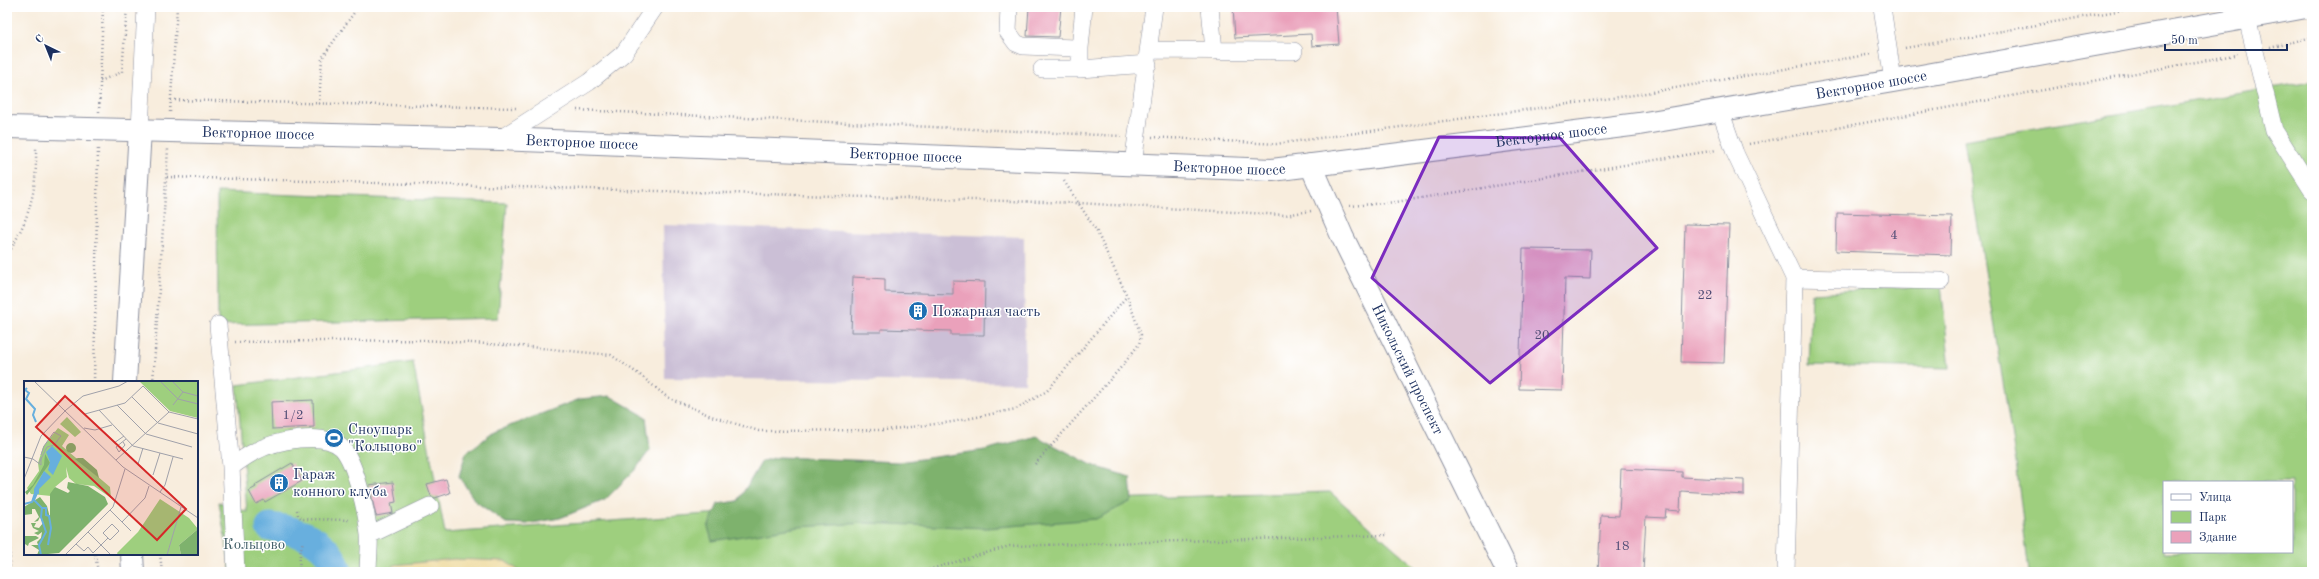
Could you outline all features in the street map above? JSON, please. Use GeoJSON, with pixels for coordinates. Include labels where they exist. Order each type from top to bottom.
{"type":"FeatureCollection","features":[{"type":"Feature","properties":{"kind":"main road","name":"Векторное шоссе"},"geometry":{"type":"LineString","coordinates":[[7,127],[98,128],[168,132],[500,139],[1272,170],[1639,124],[1893,81],[2306,7]]}},
{"type":"Feature","properties":{"kind":"main road"},"geometry":{"type":"LineString","coordinates":[[125,381],[140,130]]}},
{"type":"Feature","properties":{"kind":"main road","name":"Никольский проспект"},"geometry":{"type":"LineString","coordinates":[[1312,165],[1342,236],[1508,572]]}},
{"type":"Feature","properties":{"kind":"main road"},"geometry":{"type":"LineString","coordinates":[[132,555],[133,572]]}},
{"type":"Feature","properties":{"kind":"street"},"geometry":{"type":"LineString","coordinates":[[140,130],[146,7]]}},
{"type":"Feature","properties":{"kind":"street"},"geometry":{"type":"LineString","coordinates":[[500,139],[589,82],[624,53],[655,7]]}},
{"type":"Feature","properties":{"kind":"street"},"geometry":{"type":"LineString","coordinates":[[1010,7],[1008,32],[1016,43],[1023,46],[1080,48]]}},
{"type":"Feature","properties":{"kind":"street"},"geometry":{"type":"LineString","coordinates":[[1080,70],[1080,48],[1084,7]]}},
{"type":"Feature","properties":{"kind":"street"},"geometry":{"type":"LineString","coordinates":[[1133,164],[1154,7]]}},
{"type":"Feature","properties":{"kind":"street"},"geometry":{"type":"LineString","coordinates":[[1210,7],[1214,51]]}},
{"type":"Feature","properties":{"kind":"street"},"geometry":{"type":"LineString","coordinates":[[1882,7],[1893,81]]}},
{"type":"Feature","properties":{"kind":"street"},"geometry":{"type":"LineString","coordinates":[[2247,18],[2274,130],[2312,190]]}},
{"type":"Feature","properties":{"kind":"street"},"geometry":{"type":"LineString","coordinates":[[1042,69],[1080,70],[1148,57],[1214,51],[1294,51]]}},
{"type":"Feature","properties":{"kind":"street"},"geometry":{"type":"LineString","coordinates":[[1720,110],[1735,153],[1794,278],[1786,572]]}},
{"type":"Feature","properties":{"kind":"street"},"geometry":{"type":"LineString","coordinates":[[1794,278],[1941,280]]}},
{"type":"Feature","properties":{"kind":"street"},"geometry":{"type":"LineString","coordinates":[[219,333],[231,467],[236,572]]}},
{"type":"Feature","properties":{"kind":"street"},"geometry":{"type":"LineString","coordinates":[[231,467],[254,452],[273,445],[307,438],[329,440],[341,447],[349,458],[357,478],[368,530],[368,572]]}},
{"type":"Feature","properties":{"kind":"street"},"geometry":{"type":"LineString","coordinates":[[368,530],[430,506]]}},
{"type":"Feature","properties":{"kind":"path"},"geometry":{"type":"LineString","coordinates":[[94,381],[98,128],[103,7]]}},
{"type":"Feature","properties":{"kind":"path"},"geometry":{"type":"LineString","coordinates":[[100,81],[122,72],[127,7]]}},
{"type":"Feature","properties":{"kind":"path"},"geometry":{"type":"LineString","coordinates":[[153,381],[177,7]]}},
{"type":"Feature","properties":{"kind":"path"},"geometry":{"type":"LineString","coordinates":[[319,104],[322,58],[358,7]]}},
{"type":"Feature","properties":{"kind":"path"},"geometry":{"type":"LineString","coordinates":[[7,256],[24,227],[36,185],[36,127]]}},
{"type":"Feature","properties":{"kind":"path"},"geometry":{"type":"LineString","coordinates":[[1034,464],[1123,365],[1139,344],[1140,327],[1096,230],[1052,162]]}},
{"type":"Feature","properties":{"kind":"path"},"geometry":{"type":"LineString","coordinates":[[219,333],[425,340],[520,346],[611,355],[640,375],[667,397],[711,416],[759,431],[885,430],[952,422],[1016,409],[1047,391],[1127,296]]}},
{"type":"Feature","properties":{"kind":"path"},"geometry":{"type":"LineString","coordinates":[[296,510],[302,519],[348,520],[368,530]]}},
{"type":"Feature","properties":{"kind":"path"},"geometry":{"type":"LineString","coordinates":[[921,572],[1010,546],[1388,535]]}},
{"type":"Feature","properties":{"kind":"path"},"geometry":{"type":"LineString","coordinates":[[7,538],[10,549],[10,572]]}},
{"type":"Feature","properties":{"kind":"path"},"geometry":{"type":"LineString","coordinates":[[299,572],[300,554],[304,541]]}},
{"type":"Feature","properties":{"kind":"path"},"geometry":{"type":"LineString","coordinates":[[96,555],[98,572]]}},
{"type":"Feature","properties":{"kind":"path"},"geometry":{"type":"LineString","coordinates":[[160,555],[162,572]]}},
{"type":"Feature","properties":{"kind":"highlighted area"},"geometry":{"type":"Polygon","coordinates":[[[1439,137],[1560,138],[1657,248],[1490,383],[1372,278],[1439,137]]]}},
{"type":"Feature","properties":{"kind":"shaded area"},"geometry":{"type":"Polygon","coordinates":[[[663,225],[1024,237],[1025,383],[665,378],[663,225]]]}},
{"type":"Feature","properties":{"kind":"green space"},"geometry":{"type":"Polygon","coordinates":[[[2312,81],[2312,572],[2029,572],[2016,463],[1964,140],[2312,81]]]}},
{"type":"Feature","properties":{"kind":"green space"},"geometry":{"type":"Polygon","coordinates":[[[217,192],[507,203],[498,318],[218,325],[217,192]]]}},
{"type":"Feature","properties":{"kind":"green space"},"geometry":{"type":"Polygon","coordinates":[[[1941,285],[1950,368],[1809,365],[1812,293],[1941,285]]]}},
{"type":"Feature","properties":{"kind":"green space","name":"Сноупарк \"Кольцово\""},"geometry":{"type":"Polygon","coordinates":[[[413,362],[445,533],[763,510],[1330,492],[1421,572],[231,572],[219,502],[247,512],[237,385],[413,362]]]}},
{"type":"Feature","properties":{"kind":"green space"},"geometry":{"type":"Polygon","coordinates":[[[610,396],[646,417],[650,450],[635,470],[605,500],[560,518],[527,524],[506,523],[475,501],[459,476],[466,453],[494,432],[580,399],[610,396]]]}},
{"type":"Feature","properties":{"kind":"green space"},"geometry":{"type":"Polygon","coordinates":[[[1036,436],[1094,466],[1130,477],[1132,501],[1096,519],[986,528],[866,523],[799,527],[712,541],[708,527],[718,504],[738,501],[762,461],[779,457],[899,462],[985,450],[1036,436]]]}},
{"type":"Feature","properties":{"kind":"sand"},"geometry":{"type":"Polygon","coordinates":[[[454,559],[505,561],[521,572],[391,572],[394,565],[454,559]]]}},
{"type":"Feature","properties":{"kind":"building"},"geometry":{"type":"Polygon","coordinates":[[[1029,7],[1061,7],[1058,37],[1027,36],[1029,7]]]}},
{"type":"Feature","properties":{"kind":"building"},"geometry":{"type":"Polygon","coordinates":[[[1233,7],[1336,7],[1339,44],[1312,46],[1311,34],[1235,38],[1233,7]]]}},
{"type":"Feature","properties":{"kind":"building"},"geometry":{"type":"Polygon","coordinates":[[[1837,213],[1952,216],[1951,255],[1836,251],[1837,213]]]}},
{"type":"Feature","properties":{"kind":"building"},"geometry":{"type":"Polygon","coordinates":[[[1685,224],[1729,225],[1724,363],[1681,362],[1685,224]]]}},
{"type":"Feature","properties":{"kind":"building"},"geometry":{"type":"Polygon","coordinates":[[[1523,249],[1591,250],[1590,279],[1565,278],[1562,390],[1519,389],[1523,249]]]}},
{"type":"Feature","properties":{"kind":"building","name":"Пожарная часть"},"geometry":{"type":"Polygon","coordinates":[[[853,277],[885,279],[885,292],[953,294],[953,281],[985,282],[984,335],[951,335],[951,331],[881,329],[881,332],[851,332],[853,277]]]}},
{"type":"Feature","properties":{"kind":"building"},"geometry":{"type":"Polygon","coordinates":[[[313,400],[314,427],[272,429],[271,402],[313,400]]]}},
{"type":"Feature","properties":{"kind":"building","name":"Гараж конного клуба"},"geometry":{"type":"Polygon","coordinates":[[[292,463],[302,481],[265,502],[264,500],[256,504],[249,491],[256,487],[255,485],[292,463]]]}},
{"type":"Feature","properties":{"kind":"building"},"geometry":{"type":"Polygon","coordinates":[[[1621,469],[1682,472],[1682,477],[1744,480],[1744,495],[1681,491],[1680,511],[1666,510],[1665,518],[1646,517],[1643,572],[1598,572],[1601,515],[1619,516],[1621,469]]]}},
{"type":"Feature","properties":{"kind":"building"},"geometry":{"type":"Polygon","coordinates":[[[446,479],[450,493],[435,498],[431,496],[427,484],[446,479]]]}},
{"type":"Feature","properties":{"kind":"building"},"geometry":{"type":"Polygon","coordinates":[[[393,482],[396,502],[391,503],[393,513],[376,516],[369,485],[393,482]]]}},
{"type":"Feature","properties":{"kind":"waterway"},"geometry":{"type":"LineString","coordinates":[[270,527],[292,531],[312,539],[328,553],[338,572]]}},
{"type":"Feature","properties":{"kind":"place","name":"Пожарная часть"},"geometry":{"type":"Point","coordinates":[918,311]}},
{"type":"Feature","properties":{"kind":"place","name":"Сноупарк \"Кольцово\""},"geometry":{"type":"Point","coordinates":[334,438]}},
{"type":"Feature","properties":{"kind":"place","name":"Гараж конного клуба"},"geometry":{"type":"Point","coordinates":[279,483]}},
{"type":"Feature","properties":{"kind":"park label","name":"Кольцово"},"geometry":{"type":"Point","coordinates":[254,544]}}]}
